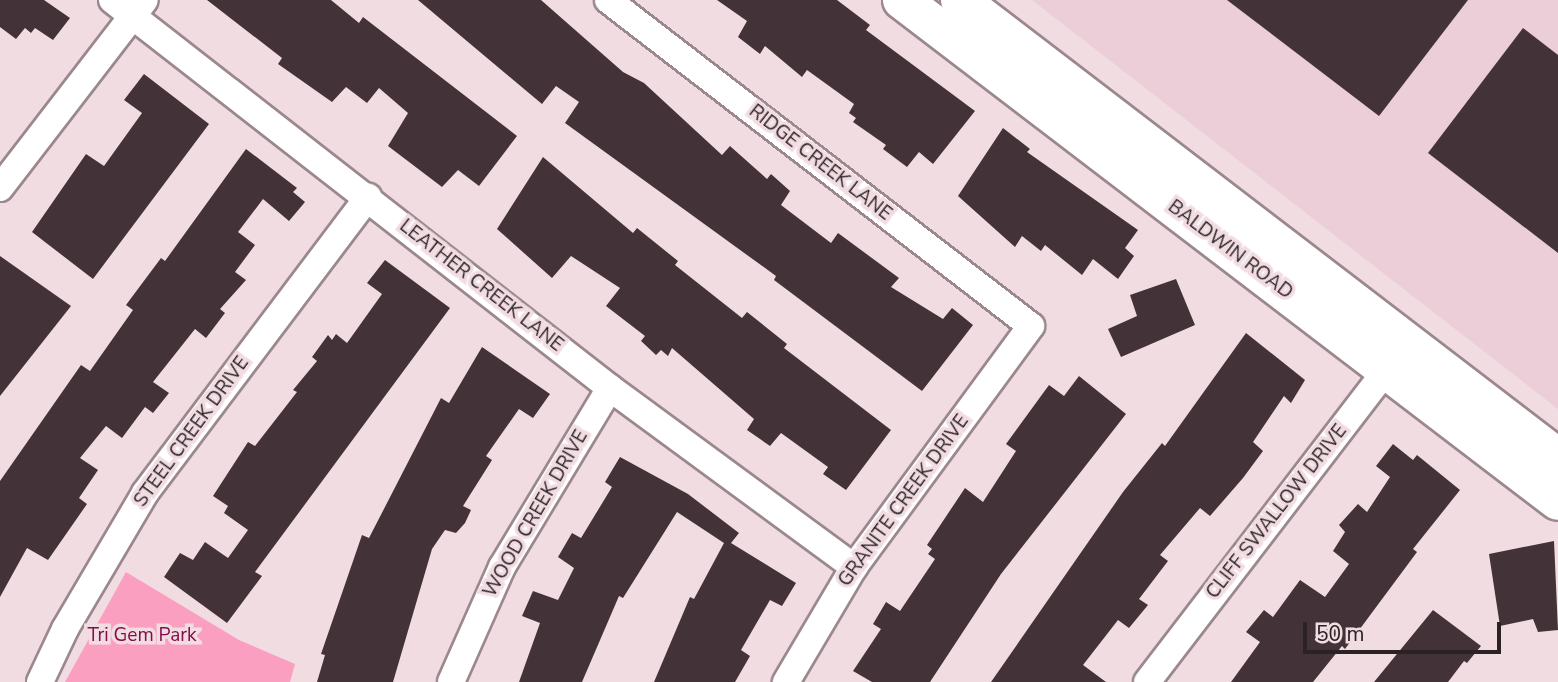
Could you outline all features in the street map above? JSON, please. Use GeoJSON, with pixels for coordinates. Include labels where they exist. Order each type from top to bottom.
{"type":"FeatureCollection","features":[{"type":"Feature","properties":{"kind":"main road","name":"BALDWIN ROAD"},"geometry":{"type":"LineString","coordinates":[[902,0],[1398,357],[1558,458]]}},
{"type":"Feature","properties":{"kind":"main road","name":"BALDWIN ROAD"},"geometry":{"type":"LineString","coordinates":[[960,0],[1398,357],[1558,501]]}},
{"type":"Feature","properties":{"kind":"street","name":"RIDGE CREEK LANE"},"geometry":{"type":"LineString","coordinates":[[608,0],[1031,326]]}},
{"type":"Feature","properties":{"kind":"street"},"geometry":{"type":"LineString","coordinates":[[0,188],[130,5]]}},
{"type":"Feature","properties":{"kind":"street","name":"LEATHER CREEK LANE"},"geometry":{"type":"LineString","coordinates":[[130,5],[610,388],[854,567]]}},
{"type":"Feature","properties":{"kind":"street","name":"STEEL CREEK DRIVE"},"geometry":{"type":"LineString","coordinates":[[40,682],[65,629],[145,493],[368,197]]}},
{"type":"Feature","properties":{"kind":"street","name":"GRANITE CREEK DRIVE"},"geometry":{"type":"LineString","coordinates":[[786,682],[854,567],[1031,326]]}},
{"type":"Feature","properties":{"kind":"street","name":"CLIFF SWALLOW DRIVE"},"geometry":{"type":"LineString","coordinates":[[1147,682],[1398,357]]}},
{"type":"Feature","properties":{"kind":"street","name":"WOOD CREEK DRIVE"},"geometry":{"type":"LineString","coordinates":[[452,682],[502,567],[610,388]]}},
{"type":"Feature","properties":{"kind":"shaded area"},"geometry":{"type":"Polygon","coordinates":[[[1032,0],[1558,0],[1558,409],[1032,0]]]}},
{"type":"Feature","properties":{"kind":"green space","name":"Tri Gem Park"},"geometry":{"type":"Polygon","coordinates":[[[126,572],[239,640],[295,664],[290,682],[65,682],[126,572]]]}},
{"type":"Feature","properties":{"kind":"building"},"geometry":{"type":"Polygon","coordinates":[[[0,0],[44,0],[70,18],[53,40],[35,28],[31,33],[25,28],[16,39],[0,27],[0,0]]]}},
{"type":"Feature","properties":{"kind":"building"},"geometry":{"type":"Polygon","coordinates":[[[207,0],[331,0],[359,23],[363,17],[517,136],[479,186],[458,170],[442,187],[388,146],[408,113],[379,88],[367,103],[346,87],[332,102],[278,64],[282,58],[207,0]]]}},
{"type":"Feature","properties":{"kind":"building"},"geometry":{"type":"Polygon","coordinates":[[[418,0],[541,0],[623,72],[644,83],[722,155],[730,146],[767,179],[771,174],[790,191],[781,205],[831,243],[838,233],[899,278],[891,287],[943,319],[952,308],[973,325],[922,391],[774,280],[776,276],[565,123],[579,102],[556,86],[542,104],[418,0]]]}},
{"type":"Feature","properties":{"kind":"building"},"geometry":{"type":"Polygon","coordinates":[[[717,0],[837,0],[870,25],[866,30],[975,111],[933,164],[919,152],[907,167],[883,149],[886,145],[853,122],[856,118],[849,113],[854,104],[807,70],[802,77],[765,46],[760,54],[738,37],[747,21],[717,0]]]}},
{"type":"Feature","properties":{"kind":"building"},"geometry":{"type":"Polygon","coordinates":[[[1227,0],[1468,0],[1379,116],[1227,0]]]}},
{"type":"Feature","properties":{"kind":"building"},"geometry":{"type":"Polygon","coordinates":[[[1523,28],[1558,55],[1558,253],[1428,153],[1523,28]]]}},
{"type":"Feature","properties":{"kind":"building"},"geometry":{"type":"Polygon","coordinates":[[[144,74],[209,124],[93,279],[32,232],[86,154],[104,166],[142,113],[124,100],[144,74]]]}},
{"type":"Feature","properties":{"kind":"building"},"geometry":{"type":"Polygon","coordinates":[[[1003,128],[1030,149],[1027,152],[1138,230],[1125,248],[1134,256],[1118,279],[1093,259],[1082,275],[1045,245],[1041,251],[1022,236],[1015,247],[958,196],[1003,128]]]}},
{"type":"Feature","properties":{"kind":"building"},"geometry":{"type":"Polygon","coordinates":[[[246,149],[297,188],[293,192],[305,202],[289,221],[263,199],[238,232],[255,245],[235,272],[246,280],[220,309],[225,313],[206,338],[195,329],[153,382],[169,393],[153,413],[145,407],[122,438],[106,426],[80,458],[98,470],[79,498],[87,504],[48,560],[27,548],[0,597],[0,481],[81,365],[90,371],[133,310],[126,305],[161,258],[165,261],[246,149]]]}},
{"type":"Feature","properties":{"kind":"building"},"geometry":{"type":"Polygon","coordinates":[[[543,157],[633,233],[637,228],[678,261],[675,265],[742,318],[747,312],[787,344],[784,348],[891,430],[846,490],[823,474],[828,467],[781,433],[770,446],[747,430],[754,419],[672,348],[668,356],[661,350],[656,355],[641,341],[645,336],[606,306],[620,288],[571,256],[552,278],[497,229],[543,157]]]}},
{"type":"Feature","properties":{"kind":"building"},"geometry":{"type":"Polygon","coordinates":[[[0,256],[71,306],[0,396],[0,256]]]}},
{"type":"Feature","properties":{"kind":"building"},"geometry":{"type":"Polygon","coordinates":[[[385,260],[450,308],[255,572],[262,576],[227,623],[164,577],[180,553],[193,560],[205,542],[228,558],[248,530],[224,513],[228,506],[213,496],[248,442],[255,446],[297,392],[293,390],[317,361],[312,357],[328,335],[332,340],[336,334],[347,343],[382,294],[367,283],[385,260]]]}},
{"type":"Feature","properties":{"kind":"building"},"geometry":{"type":"Polygon","coordinates":[[[1176,279],[1195,325],[1121,357],[1108,329],[1137,316],[1130,295],[1176,279]]]}},
{"type":"Feature","properties":{"kind":"building"},"geometry":{"type":"Polygon","coordinates":[[[1246,333],[1305,380],[1291,403],[1284,396],[1253,442],[1263,451],[1243,478],[1210,516],[1200,508],[1160,555],[1168,561],[1139,599],[1148,605],[1129,628],[1118,620],[1083,665],[1106,682],[991,682],[1123,492],[1162,443],[1165,446],[1246,333]]]}},
{"type":"Feature","properties":{"kind":"building"},"geometry":{"type":"Polygon","coordinates":[[[482,347],[550,394],[533,418],[519,409],[486,456],[492,460],[463,506],[471,510],[465,523],[456,533],[445,530],[432,549],[393,682],[317,682],[325,655],[321,654],[362,535],[369,538],[441,398],[449,403],[482,347]]]}},
{"type":"Feature","properties":{"kind":"building"},"geometry":{"type":"Polygon","coordinates":[[[1079,376],[1126,414],[1001,574],[930,682],[872,682],[853,671],[881,629],[873,624],[886,602],[900,611],[935,559],[928,554],[932,549],[927,545],[965,488],[983,502],[1016,451],[1006,444],[1049,385],[1064,396],[1079,376]]]}},
{"type":"Feature","properties":{"kind":"building"},"geometry":{"type":"Polygon","coordinates":[[[1393,444],[1413,460],[1417,455],[1460,490],[1413,549],[1417,552],[1345,649],[1342,646],[1313,682],[1231,682],[1260,642],[1246,632],[1264,610],[1273,617],[1300,580],[1325,597],[1349,564],[1333,551],[1345,532],[1339,525],[1358,504],[1367,512],[1390,477],[1376,466],[1393,444]]]}},
{"type":"Feature","properties":{"kind":"building"},"geometry":{"type":"Polygon","coordinates":[[[620,457],[688,494],[739,533],[731,543],[796,583],[782,606],[770,600],[741,650],[750,656],[735,682],[654,682],[690,597],[694,599],[724,543],[677,512],[623,598],[619,596],[582,682],[519,682],[540,623],[522,616],[533,591],[558,600],[574,568],[558,557],[572,533],[581,538],[612,487],[605,482],[620,457]]]}},
{"type":"Feature","properties":{"kind":"building"},"geometry":{"type":"Polygon","coordinates":[[[1554,541],[1558,630],[1538,632],[1533,619],[1500,626],[1489,554],[1554,541]]]}},
{"type":"Feature","properties":{"kind":"building"},"geometry":{"type":"Polygon","coordinates":[[[1433,610],[1481,646],[1467,663],[1464,661],[1448,682],[1374,682],[1433,610]]]}}]}
